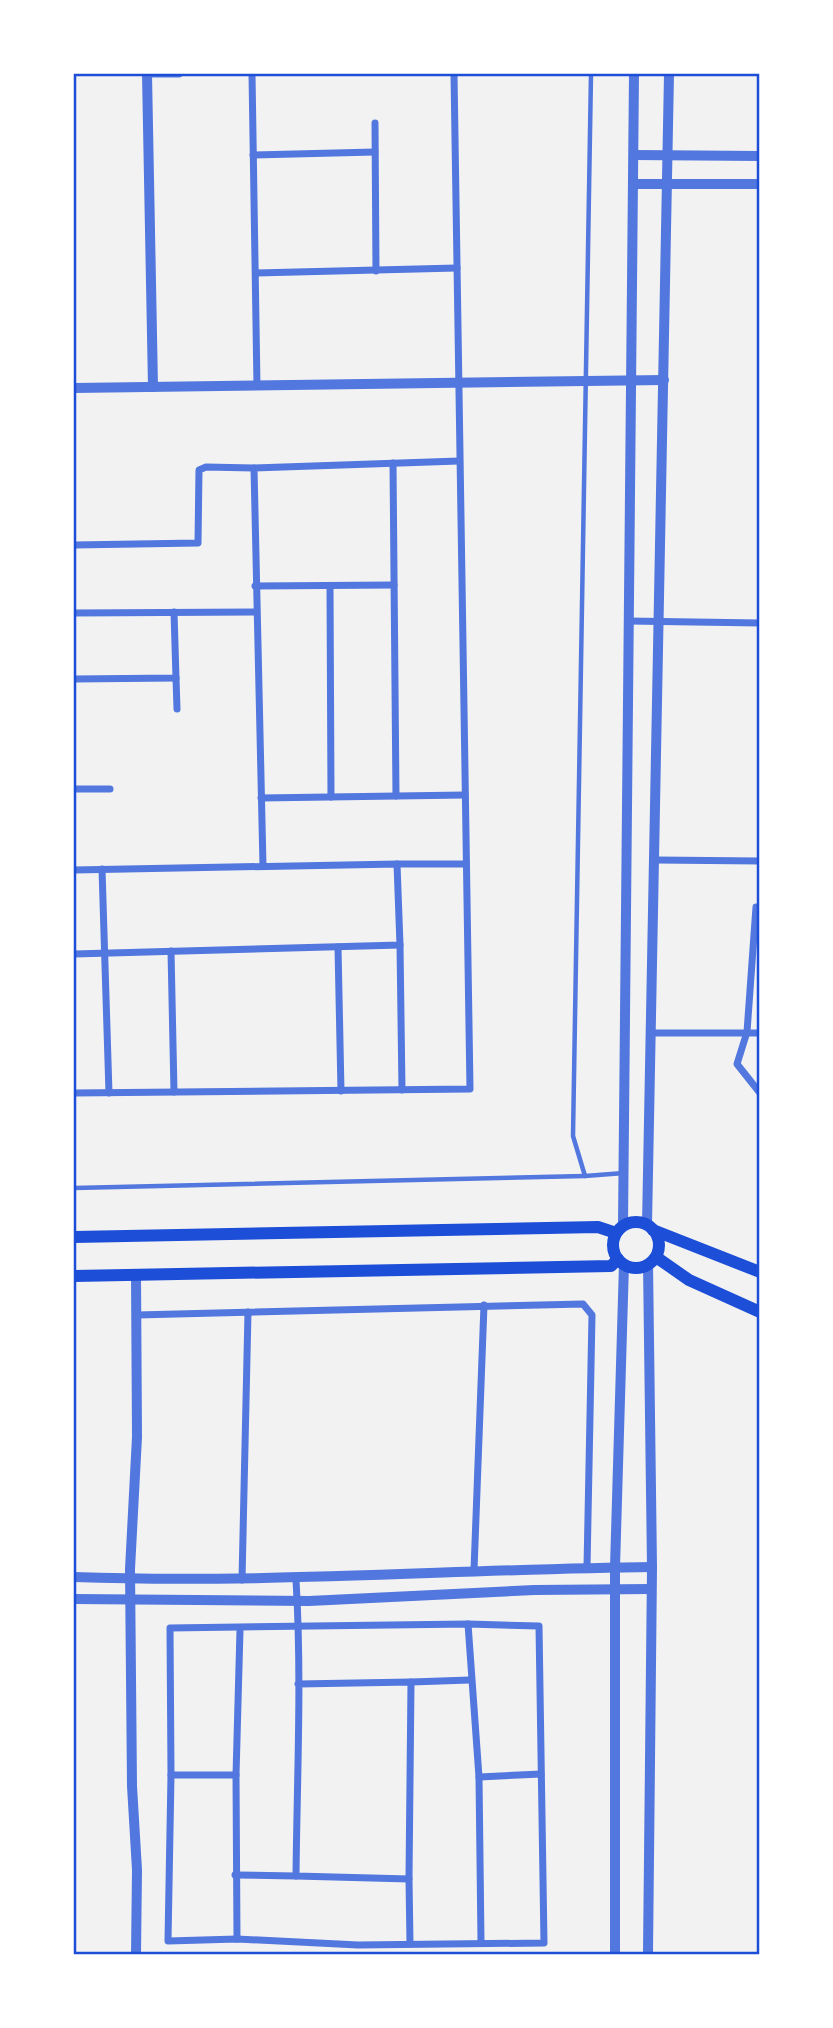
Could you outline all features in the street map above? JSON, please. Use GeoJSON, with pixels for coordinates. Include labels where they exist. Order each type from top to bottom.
{"type":"FeatureCollection","features":[{"type":"Feature","properties":{"kind":"main road"},"geometry":{"type":"LineString","coordinates":[[74,1237],[598,1227],[619,1230],[635,1222],[760,1272]]}},
{"type":"Feature","properties":{"kind":"main road"},"geometry":{"type":"LineString","coordinates":[[619,1230],[613,1247],[621,1262],[636,1268],[652,1260],[659,1243],[650,1228]]}},
{"type":"Feature","properties":{"kind":"main road"},"geometry":{"type":"LineString","coordinates":[[652,1260],[689,1280],[760,1311]]}},
{"type":"Feature","properties":{"kind":"main road"},"geometry":{"type":"LineString","coordinates":[[74,1276],[611,1266],[621,1262]]}},
{"type":"Feature","properties":{"kind":"street"},"geometry":{"type":"LineString","coordinates":[[153,387],[147,74],[178,74]]}},
{"type":"Feature","properties":{"kind":"street"},"geometry":{"type":"LineString","coordinates":[[252,74],[257,386]]}},
{"type":"Feature","properties":{"kind":"street"},"geometry":{"type":"LineString","coordinates":[[74,1093],[470,1089],[454,74]]}},
{"type":"Feature","properties":{"kind":"street"},"geometry":{"type":"LineString","coordinates":[[619,1230],[624,1173],[634,74]]}},
{"type":"Feature","properties":{"kind":"street"},"geometry":{"type":"LineString","coordinates":[[650,1228],[669,74]]}},
{"type":"Feature","properties":{"kind":"street"},"geometry":{"type":"LineString","coordinates":[[375,123],[376,271]]}},
{"type":"Feature","properties":{"kind":"street"},"geometry":{"type":"LineString","coordinates":[[253,155],[375,152]]}},
{"type":"Feature","properties":{"kind":"street"},"geometry":{"type":"LineString","coordinates":[[634,155],[668,153],[760,156]]}},
{"type":"Feature","properties":{"kind":"street"},"geometry":{"type":"LineString","coordinates":[[634,184],[760,184]]}},
{"type":"Feature","properties":{"kind":"street"},"geometry":{"type":"LineString","coordinates":[[256,273],[457,268]]}},
{"type":"Feature","properties":{"kind":"street"},"geometry":{"type":"LineString","coordinates":[[74,388],[664,380]]}},
{"type":"Feature","properties":{"kind":"street"},"geometry":{"type":"LineString","coordinates":[[74,545],[198,543],[199,470],[206,467],[254,468],[460,461]]}},
{"type":"Feature","properties":{"kind":"street"},"geometry":{"type":"LineString","coordinates":[[393,463],[396,796]]}},
{"type":"Feature","properties":{"kind":"street"},"geometry":{"type":"LineString","coordinates":[[254,468],[255,612],[263,866]]}},
{"type":"Feature","properties":{"kind":"street"},"geometry":{"type":"LineString","coordinates":[[255,586],[394,585]]}},
{"type":"Feature","properties":{"kind":"street"},"geometry":{"type":"LineString","coordinates":[[330,586],[331,797]]}},
{"type":"Feature","properties":{"kind":"street"},"geometry":{"type":"LineString","coordinates":[[174,612],[177,709]]}},
{"type":"Feature","properties":{"kind":"street"},"geometry":{"type":"LineString","coordinates":[[74,613],[255,612]]}},
{"type":"Feature","properties":{"kind":"street"},"geometry":{"type":"LineString","coordinates":[[628,621],[760,623]]}},
{"type":"Feature","properties":{"kind":"street"},"geometry":{"type":"LineString","coordinates":[[74,678],[176,678]]}},
{"type":"Feature","properties":{"kind":"street"},"geometry":{"type":"LineString","coordinates":[[74,789],[110,789]]}},
{"type":"Feature","properties":{"kind":"street"},"geometry":{"type":"LineString","coordinates":[[261,798],[465,795]]}},
{"type":"Feature","properties":{"kind":"street"},"geometry":{"type":"LineString","coordinates":[[656,860],[760,861]]}},
{"type":"Feature","properties":{"kind":"street"},"geometry":{"type":"LineString","coordinates":[[397,864],[402,1090]]}},
{"type":"Feature","properties":{"kind":"street"},"geometry":{"type":"LineString","coordinates":[[74,870],[466,864]]}},
{"type":"Feature","properties":{"kind":"street"},"geometry":{"type":"LineString","coordinates":[[102,869],[107,953],[108,1093]]}},
{"type":"Feature","properties":{"kind":"street"},"geometry":{"type":"LineString","coordinates":[[760,907],[756,907],[747,1032],[737,1064],[760,1093]]}},
{"type":"Feature","properties":{"kind":"street"},"geometry":{"type":"LineString","coordinates":[[74,954],[400,946]]}},
{"type":"Feature","properties":{"kind":"street"},"geometry":{"type":"LineString","coordinates":[[338,947],[341,1091]]}},
{"type":"Feature","properties":{"kind":"street"},"geometry":{"type":"LineString","coordinates":[[171,951],[174,1092]]}},
{"type":"Feature","properties":{"kind":"street"},"geometry":{"type":"LineString","coordinates":[[652,1032],[760,1033]]}},
{"type":"Feature","properties":{"kind":"street"},"geometry":{"type":"LineString","coordinates":[[648,1955],[652,1260]]}},
{"type":"Feature","properties":{"kind":"street"},"geometry":{"type":"LineString","coordinates":[[615,1955],[614,1590],[621,1262]]}},
{"type":"Feature","properties":{"kind":"street"},"geometry":{"type":"LineString","coordinates":[[136,1275],[137,1437],[131,1579],[136,1955]]}},
{"type":"Feature","properties":{"kind":"street"},"geometry":{"type":"LineString","coordinates":[[136,1315],[575,1303],[590,1309],[593,1315],[587,1567]]}},
{"type":"Feature","properties":{"kind":"street"},"geometry":{"type":"LineString","coordinates":[[474,1570],[484,1305]]}},
{"type":"Feature","properties":{"kind":"street"},"geometry":{"type":"LineString","coordinates":[[242,1580],[248,1312]]}},
{"type":"Feature","properties":{"kind":"street"},"geometry":{"type":"LineString","coordinates":[[74,1577],[296,1580],[474,1570],[652,1567]]}},
{"type":"Feature","properties":{"kind":"street"},"geometry":{"type":"LineString","coordinates":[[296,1580],[300,1629],[296,1876]]}},
{"type":"Feature","properties":{"kind":"street"},"geometry":{"type":"LineString","coordinates":[[74,1599],[297,1600],[652,1589]]}},
{"type":"Feature","properties":{"kind":"street"},"geometry":{"type":"LineString","coordinates":[[468,1624],[479,1777],[481,1942]]}},
{"type":"Feature","properties":{"kind":"street"},"geometry":{"type":"LineString","coordinates":[[468,1624],[539,1626],[544,1943],[358,1945],[237,1939],[168,1941],[170,1628],[240,1630],[468,1624]]}},
{"type":"Feature","properties":{"kind":"street"},"geometry":{"type":"LineString","coordinates":[[237,1939],[235,1875],[240,1630]]}},
{"type":"Feature","properties":{"kind":"street"},"geometry":{"type":"LineString","coordinates":[[298,1684],[470,1680]]}},
{"type":"Feature","properties":{"kind":"street"},"geometry":{"type":"LineString","coordinates":[[410,1944],[411,1682]]}},
{"type":"Feature","properties":{"kind":"street"},"geometry":{"type":"LineString","coordinates":[[479,1777],[541,1773]]}},
{"type":"Feature","properties":{"kind":"street"},"geometry":{"type":"LineString","coordinates":[[171,1775],[236,1775]]}},
{"type":"Feature","properties":{"kind":"street"},"geometry":{"type":"LineString","coordinates":[[235,1875],[409,1879]]}},
{"type":"Feature","properties":{"kind":"lane"},"geometry":{"type":"LineString","coordinates":[[585,1176],[573,1136],[588,382],[591,74]]}},
{"type":"Feature","properties":{"kind":"lane"},"geometry":{"type":"LineString","coordinates":[[74,1188],[624,1173]]}}]}
